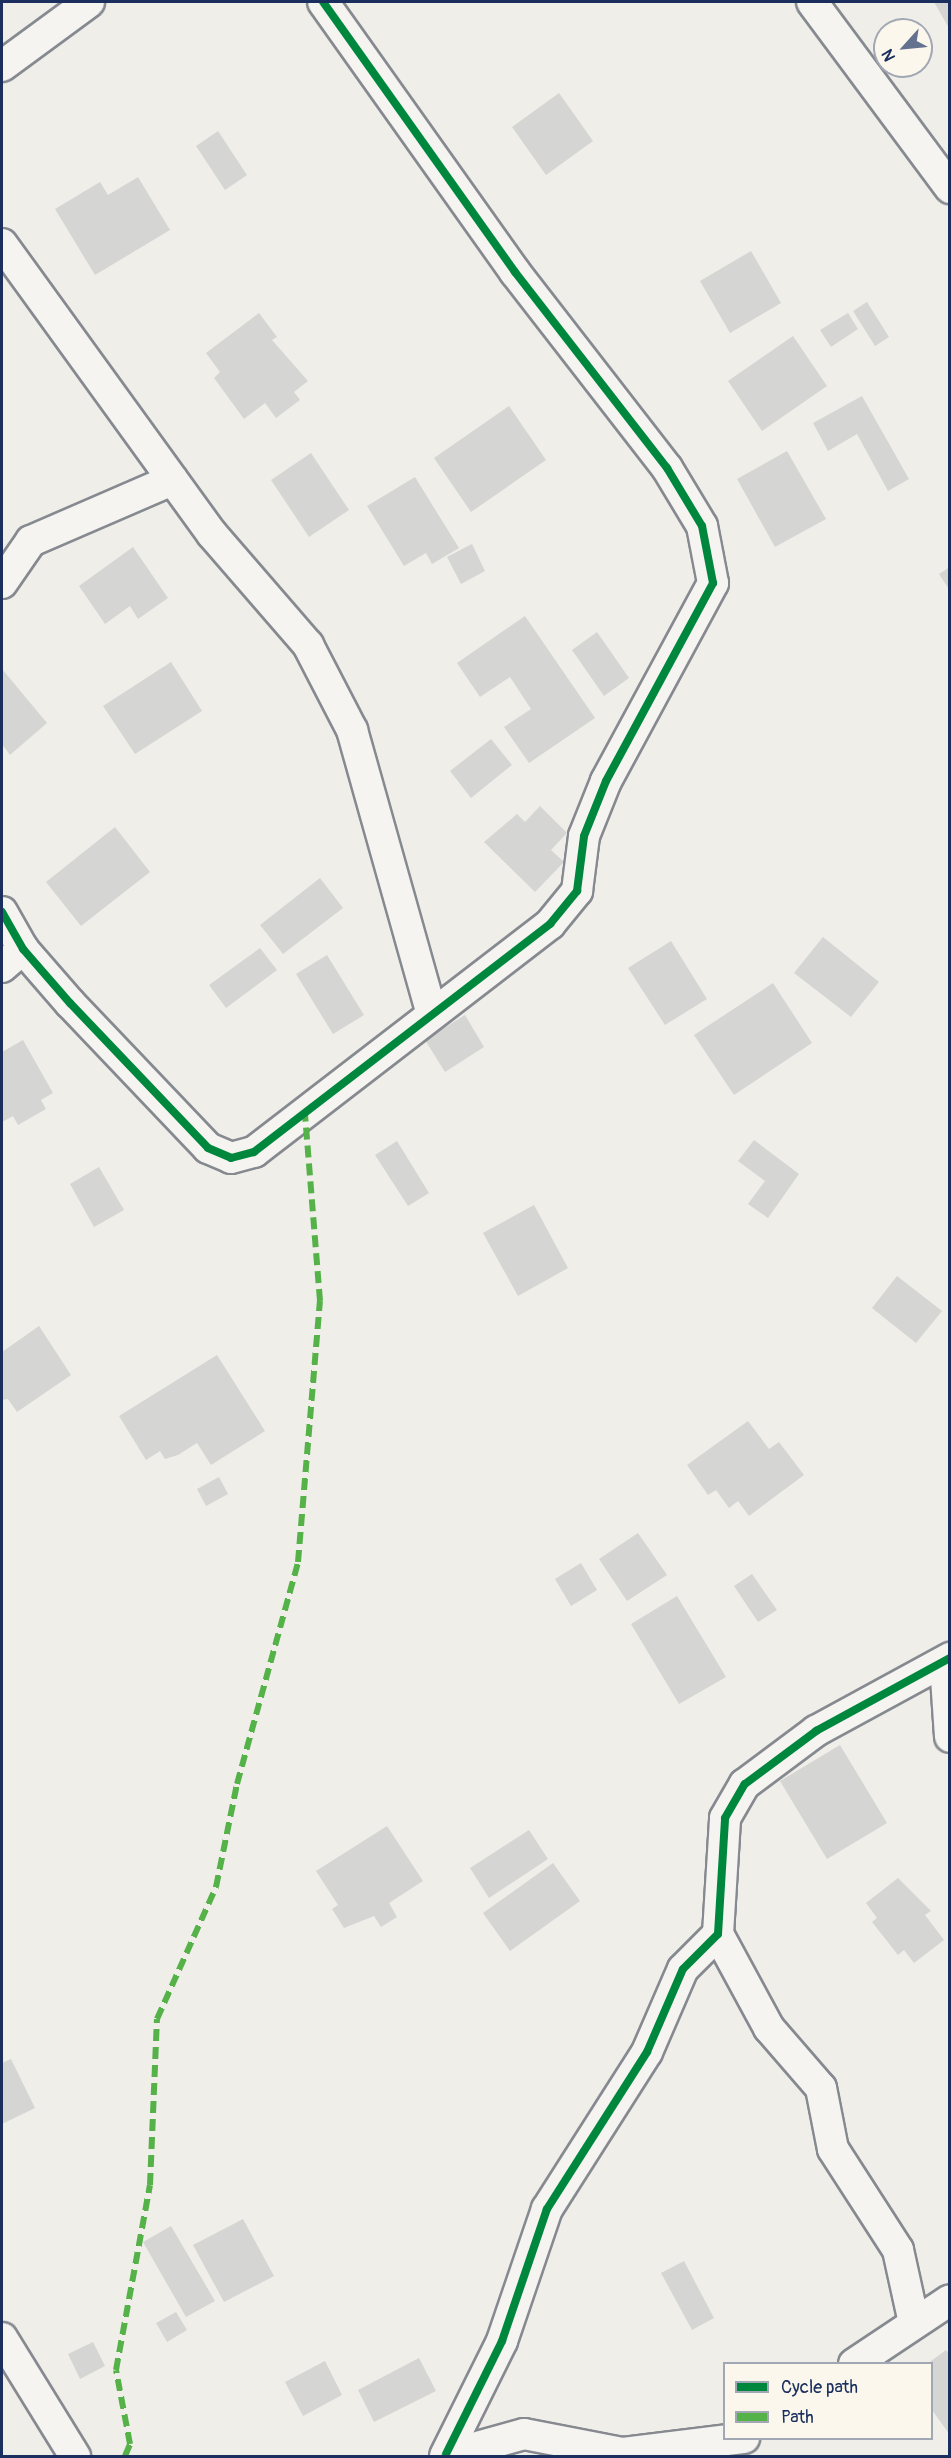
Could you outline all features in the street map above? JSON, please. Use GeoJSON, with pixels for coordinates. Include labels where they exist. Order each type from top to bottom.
{"type":"FeatureCollection","features":[{"type":"Feature","properties":{"kind":"street"},"geometry":{"type":"LineString","coordinates":[[2,66],[89,2]]}},
{"type":"Feature","properties":{"kind":"street"},"geometry":{"type":"LineString","coordinates":[[2,912],[12,958],[208,1148],[231,1158],[254,1152],[431,1011],[550,924],[577,891],[584,836],[606,781],[713,583],[702,526],[667,468],[515,272],[323,2]]}},
{"type":"Feature","properties":{"kind":"street"},"geometry":{"type":"LineString","coordinates":[[812,2],[950,188]]}},
{"type":"Feature","properties":{"kind":"street"},"geometry":{"type":"LineString","coordinates":[[2,244],[172,480],[308,645],[352,730],[431,1011]]}},
{"type":"Feature","properties":{"kind":"street"},"geometry":{"type":"LineString","coordinates":[[2,583],[31,541],[172,480]]}},
{"type":"Feature","properties":{"kind":"street"},"geometry":{"type":"LineString","coordinates":[[914,2323],[898,2250],[833,2149],[821,2088],[770,2028],[718,1934],[725,1818],[745,1784],[816,1731],[903,1679],[947,1660],[950,1737]]}},
{"type":"Feature","properties":{"kind":"street"},"geometry":{"type":"LineString","coordinates":[[446,2456],[502,2341],[547,2209],[647,2052],[682,1969],[718,1934]]}},
{"type":"Feature","properties":{"kind":"street"},"geometry":{"type":"LineString","coordinates":[[857,2362],[950,2300]]}},
{"type":"Feature","properties":{"kind":"street"},"geometry":{"type":"LineString","coordinates":[[2,2338],[75,2457]]}},
{"type":"Feature","properties":{"kind":"street"},"geometry":{"type":"LineString","coordinates":[[446,2456],[524,2434],[622,2453],[735,2440]]}},
{"type":"Feature","properties":{"kind":"building"},"geometry":{"type":"Polygon","coordinates":[[[934,2],[950,2],[950,30],[934,2]]]}},
{"type":"Feature","properties":{"kind":"building"},"geometry":{"type":"Polygon","coordinates":[[[559,93],[593,141],[546,175],[512,127],[559,93]]]}},
{"type":"Feature","properties":{"kind":"building"},"geometry":{"type":"Polygon","coordinates":[[[218,131],[247,175],[225,190],[196,146],[218,131]]]}},
{"type":"Feature","properties":{"kind":"building"},"geometry":{"type":"Polygon","coordinates":[[[138,177],[170,230],[95,275],[55,209],[100,182],[108,195],[138,177]]]}},
{"type":"Feature","properties":{"kind":"building"},"geometry":{"type":"Polygon","coordinates":[[[751,251],[781,303],[730,333],[700,281],[751,251]]]}},
{"type":"Feature","properties":{"kind":"building"},"geometry":{"type":"Polygon","coordinates":[[[867,302],[889,337],[875,346],[853,311],[867,302]]]}},
{"type":"Feature","properties":{"kind":"building"},"geometry":{"type":"Polygon","coordinates":[[[259,313],[277,337],[272,340],[308,381],[294,392],[300,400],[276,418],[265,403],[244,419],[214,378],[220,372],[206,353],[259,313]]]}},
{"type":"Feature","properties":{"kind":"building"},"geometry":{"type":"Polygon","coordinates":[[[848,313],[858,329],[831,347],[820,330],[848,313]]]}},
{"type":"Feature","properties":{"kind":"building"},"geometry":{"type":"Polygon","coordinates":[[[793,336],[827,386],[762,431],[728,381],[793,336]]]}},
{"type":"Feature","properties":{"kind":"building"},"geometry":{"type":"Polygon","coordinates":[[[862,396],[909,479],[888,491],[857,434],[828,451],[813,423],[862,396]]]}},
{"type":"Feature","properties":{"kind":"building"},"geometry":{"type":"Polygon","coordinates":[[[509,406],[546,460],[471,512],[434,458],[509,406]]]}},
{"type":"Feature","properties":{"kind":"building"},"geometry":{"type":"Polygon","coordinates":[[[787,451],[826,519],[775,547],[737,479],[787,451]]]}},
{"type":"Feature","properties":{"kind":"building"},"geometry":{"type":"Polygon","coordinates":[[[311,453],[349,510],[309,537],[271,480],[311,453]]]}},
{"type":"Feature","properties":{"kind":"building"},"geometry":{"type":"Polygon","coordinates":[[[415,477],[459,548],[432,564],[426,553],[404,566],[367,506],[415,477]]]}},
{"type":"Feature","properties":{"kind":"building"},"geometry":{"type":"Polygon","coordinates":[[[472,544],[485,571],[461,584],[447,557],[472,544]]]}},
{"type":"Feature","properties":{"kind":"building"},"geometry":{"type":"Polygon","coordinates":[[[133,547],[168,598],[138,619],[130,606],[105,624],[79,586],[133,547]]]}},
{"type":"Feature","properties":{"kind":"building"},"geometry":{"type":"Polygon","coordinates":[[[950,567],[950,591],[939,574],[950,567]]]}},
{"type":"Feature","properties":{"kind":"building"},"geometry":{"type":"Polygon","coordinates":[[[525,616],[595,718],[529,763],[504,727],[531,709],[510,677],[480,697],[457,663],[525,616]]]}},
{"type":"Feature","properties":{"kind":"building"},"geometry":{"type":"Polygon","coordinates":[[[597,632],[629,678],[604,696],[572,650],[597,632]]]}},
{"type":"Feature","properties":{"kind":"building"},"geometry":{"type":"Polygon","coordinates":[[[171,662],[202,711],[135,754],[103,706],[171,662]]]}},
{"type":"Feature","properties":{"kind":"building"},"geometry":{"type":"Polygon","coordinates":[[[2,669],[47,723],[10,755],[2,744],[2,669]]]}},
{"type":"Feature","properties":{"kind":"building"},"geometry":{"type":"Polygon","coordinates":[[[491,739],[512,765],[471,798],[450,771],[491,739]]]}},
{"type":"Feature","properties":{"kind":"building"},"geometry":{"type":"Polygon","coordinates":[[[540,806],[567,833],[551,850],[564,862],[535,892],[484,842],[517,814],[525,822],[540,806]]]}},
{"type":"Feature","properties":{"kind":"building"},"geometry":{"type":"Polygon","coordinates":[[[115,827],[150,872],[81,926],[46,882],[115,827]]]}},
{"type":"Feature","properties":{"kind":"building"},"geometry":{"type":"Polygon","coordinates":[[[320,878],[343,908],[283,954],[260,925],[320,878]]]}},
{"type":"Feature","properties":{"kind":"building"},"geometry":{"type":"Polygon","coordinates":[[[823,937],[879,982],[851,1017],[794,973],[823,937]]]}},
{"type":"Feature","properties":{"kind":"building"},"geometry":{"type":"Polygon","coordinates":[[[671,941],[707,999],[665,1025],[628,968],[671,941]]]}},
{"type":"Feature","properties":{"kind":"building"},"geometry":{"type":"Polygon","coordinates":[[[260,948],[277,970],[226,1008],[209,985],[260,948]]]}},
{"type":"Feature","properties":{"kind":"building"},"geometry":{"type":"Polygon","coordinates":[[[327,955],[364,1015],[333,1034],[296,974],[327,955]]]}},
{"type":"Feature","properties":{"kind":"building"},"geometry":{"type":"Polygon","coordinates":[[[773,983],[812,1043],[734,1095],[694,1035],[773,983]]]}},
{"type":"Feature","properties":{"kind":"building"},"geometry":{"type":"Polygon","coordinates":[[[465,1015],[484,1047],[445,1072],[425,1040],[465,1015]]]}},
{"type":"Feature","properties":{"kind":"building"},"geometry":{"type":"Polygon","coordinates":[[[23,1040],[53,1093],[41,1100],[46,1109],[18,1125],[13,1116],[2,1122],[2,1052],[23,1040]]]}},
{"type":"Feature","properties":{"kind":"building"},"geometry":{"type":"Polygon","coordinates":[[[754,1140],[799,1174],[768,1218],[748,1204],[765,1181],[738,1161],[754,1140]]]}},
{"type":"Feature","properties":{"kind":"building"},"geometry":{"type":"Polygon","coordinates":[[[397,1141],[429,1193],[408,1206],[375,1155],[397,1141]]]}},
{"type":"Feature","properties":{"kind":"building"},"geometry":{"type":"Polygon","coordinates":[[[99,1167],[124,1210],[94,1227],[70,1184],[99,1167]]]}},
{"type":"Feature","properties":{"kind":"building"},"geometry":{"type":"Polygon","coordinates":[[[534,1205],[568,1268],[518,1296],[483,1233],[534,1205]]]}},
{"type":"Feature","properties":{"kind":"building"},"geometry":{"type":"Polygon","coordinates":[[[897,1276],[942,1311],[916,1343],[872,1308],[897,1276]]]}},
{"type":"Feature","properties":{"kind":"building"},"geometry":{"type":"Polygon","coordinates":[[[39,1326],[71,1375],[17,1412],[8,1399],[2,1400],[2,1352],[39,1326]]]}},
{"type":"Feature","properties":{"kind":"building"},"geometry":{"type":"Polygon","coordinates":[[[217,1355],[265,1431],[211,1465],[197,1443],[178,1455],[165,1459],[160,1451],[146,1460],[119,1416],[217,1355]]]}},
{"type":"Feature","properties":{"kind":"building"},"geometry":{"type":"Polygon","coordinates":[[[748,1421],[769,1449],[779,1442],[804,1475],[749,1516],[738,1501],[729,1508],[716,1490],[708,1495],[687,1465],[748,1421]]]}},
{"type":"Feature","properties":{"kind":"building"},"geometry":{"type":"Polygon","coordinates":[[[219,1477],[228,1494],[206,1506],[197,1489],[219,1477]]]}},
{"type":"Feature","properties":{"kind":"building"},"geometry":{"type":"Polygon","coordinates":[[[638,1533],[667,1575],[627,1601],[599,1559],[638,1533]]]}},
{"type":"Feature","properties":{"kind":"building"},"geometry":{"type":"Polygon","coordinates":[[[581,1563],[597,1590],[571,1606],[555,1579],[581,1563]]]}},
{"type":"Feature","properties":{"kind":"building"},"geometry":{"type":"Polygon","coordinates":[[[752,1574],[777,1610],[758,1622],[734,1586],[752,1574]]]}},
{"type":"Feature","properties":{"kind":"building"},"geometry":{"type":"Polygon","coordinates":[[[677,1596],[726,1677],[679,1704],[631,1624],[677,1596]]]}},
{"type":"Feature","properties":{"kind":"building"},"geometry":{"type":"Polygon","coordinates":[[[840,1745],[887,1823],[827,1859],[780,1781],[840,1745]]]}},
{"type":"Feature","properties":{"kind":"building"},"geometry":{"type":"Polygon","coordinates":[[[387,1826],[423,1881],[389,1903],[397,1917],[381,1927],[374,1916],[344,1928],[332,1909],[338,1905],[316,1871],[387,1826]]]}},
{"type":"Feature","properties":{"kind":"building"},"geometry":{"type":"Polygon","coordinates":[[[529,1830],[548,1859],[489,1898],[470,1868],[529,1830]]]}},
{"type":"Feature","properties":{"kind":"building"},"geometry":{"type":"Polygon","coordinates":[[[553,1863],[580,1901],[510,1951],[483,1913],[553,1863]]]}},
{"type":"Feature","properties":{"kind":"building"},"geometry":{"type":"Polygon","coordinates":[[[898,1878],[931,1911],[925,1915],[944,1940],[914,1963],[904,1950],[898,1955],[872,1922],[877,1918],[866,1903],[898,1878]]]}},
{"type":"Feature","properties":{"kind":"building"},"geometry":{"type":"Polygon","coordinates":[[[11,2059],[35,2108],[2,2124],[2,2063],[11,2059]]]}},
{"type":"Feature","properties":{"kind":"building"},"geometry":{"type":"Polygon","coordinates":[[[243,2219],[274,2276],[224,2302],[193,2245],[243,2219]]]}},
{"type":"Feature","properties":{"kind":"building"},"geometry":{"type":"Polygon","coordinates":[[[171,2226],[215,2301],[186,2317],[143,2242],[171,2226]]]}},
{"type":"Feature","properties":{"kind":"building"},"geometry":{"type":"Polygon","coordinates":[[[684,2261],[714,2318],[692,2330],[661,2273],[684,2261]]]}},
{"type":"Feature","properties":{"kind":"building"},"geometry":{"type":"Polygon","coordinates":[[[176,2312],[187,2330],[167,2342],[156,2323],[176,2312]]]}},
{"type":"Feature","properties":{"kind":"building"},"geometry":{"type":"Polygon","coordinates":[[[93,2342],[105,2366],[80,2379],[68,2354],[93,2342]]]}},
{"type":"Feature","properties":{"kind":"building"},"geometry":{"type":"Polygon","coordinates":[[[946,2350],[950,2355],[950,2435],[933,2411],[933,2362],[930,2362],[946,2350]]]}},
{"type":"Feature","properties":{"kind":"building"},"geometry":{"type":"Polygon","coordinates":[[[419,2358],[436,2391],[374,2422],[358,2390],[419,2358]]]}},
{"type":"Feature","properties":{"kind":"building"},"geometry":{"type":"Polygon","coordinates":[[[325,2361],[342,2395],[303,2416],[285,2382],[325,2361]]]}},
{"type":"Feature","properties":{"kind":"marked path"},"geometry":{"type":"LineString","coordinates":[[125,2456],[130,2444],[116,2370],[150,2185],[157,2019],[216,1887],[237,1784],[298,1562],[320,1301],[305,1114]]}},
{"type":"Feature","properties":{"kind":"cycle path"},"geometry":{"type":"LineString","coordinates":[[2,912],[23,949],[70,1003],[208,1148],[231,1158],[254,1152],[550,924],[577,891],[584,836],[606,781],[713,583],[702,526],[667,468],[515,272],[323,2]]}},
{"type":"Feature","properties":{"kind":"cycle path"},"geometry":{"type":"LineString","coordinates":[[446,2454],[502,2341],[547,2209],[647,2052],[683,1969],[718,1934],[725,1818],[745,1784],[816,1731],[950,1658]]}}]}
